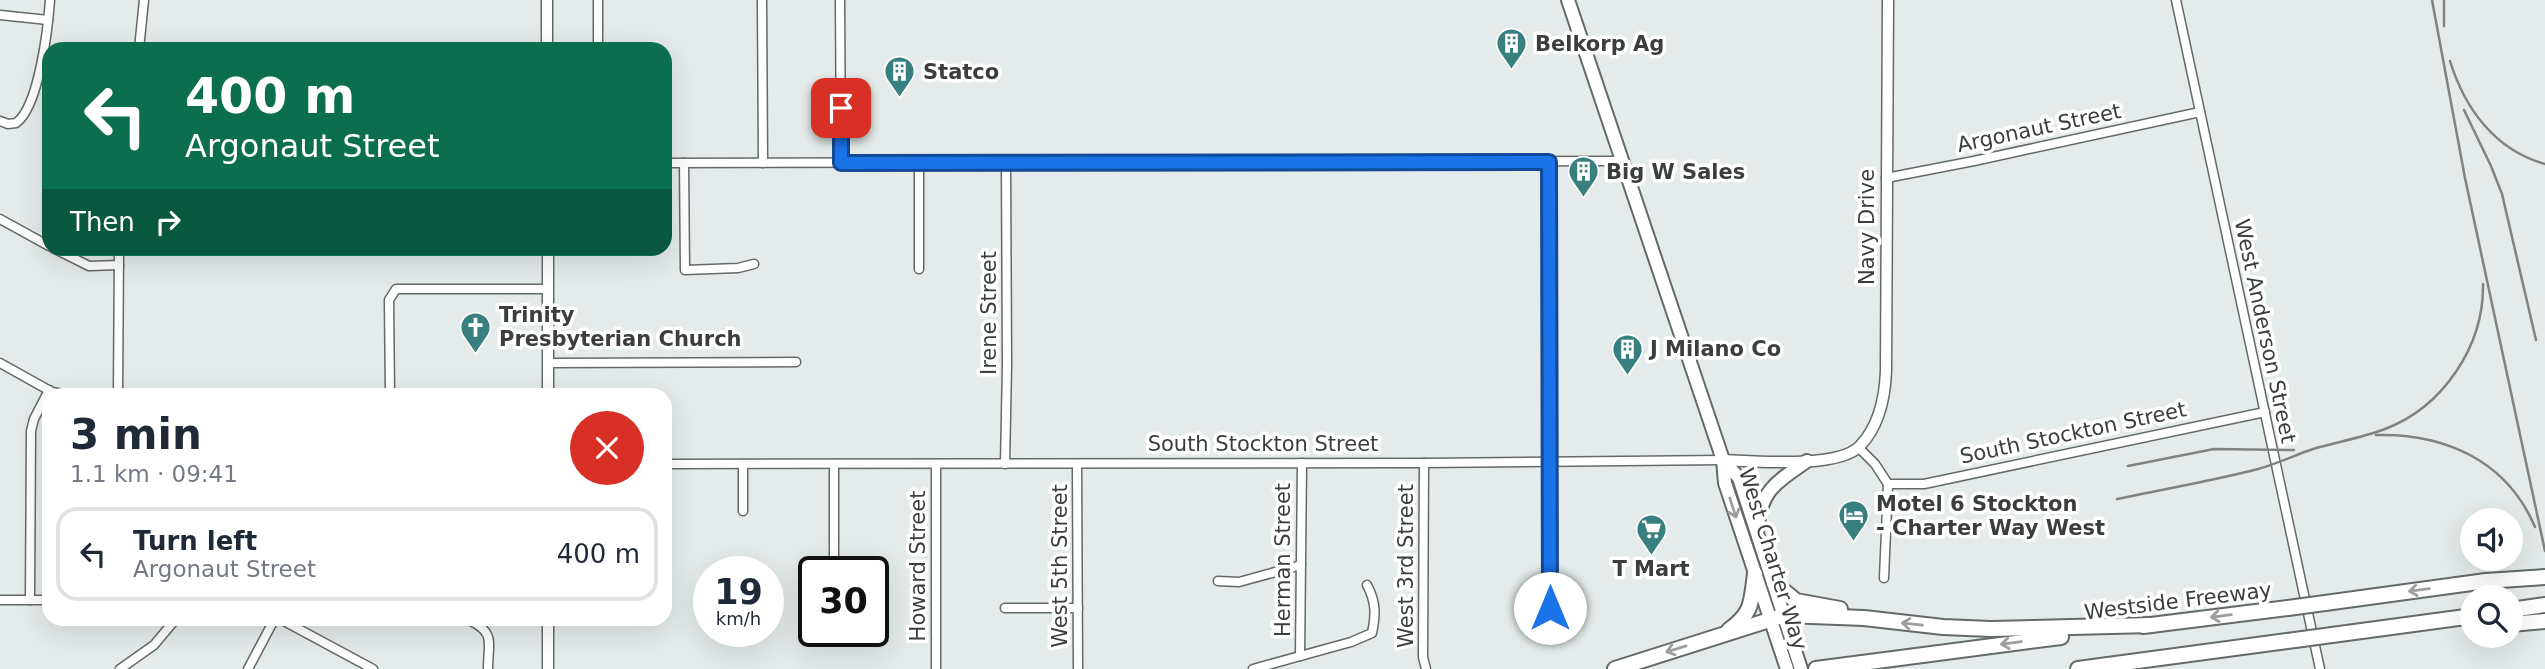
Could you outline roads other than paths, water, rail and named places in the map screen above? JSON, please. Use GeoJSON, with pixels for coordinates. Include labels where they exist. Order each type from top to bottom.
{"type":"FeatureCollection","features":[{"type":"Feature","properties":{"kind":"highway","name":"West Charter Way"},"geometry":{"type":"LineString","coordinates":[[1568,0],[1723,460],[1725,484],[1787,669]]}},
{"type":"Feature","properties":{"kind":"highway","name":"West Charter Way"},"geometry":{"type":"LineString","coordinates":[[1723,460],[1739,478],[1801,669]]}},
{"type":"Feature","properties":{"kind":"highway"},"geometry":{"type":"LineString","coordinates":[[1758,535],[1759,514],[1767,494],[1778,482],[1807,461]]}},
{"type":"Feature","properties":{"kind":"highway"},"geometry":{"type":"LineString","coordinates":[[1723,634],[1744,619],[1749,611],[1755,574]]}},
{"type":"Feature","properties":{"kind":"highway","name":"Westside Freeway"},"geometry":{"type":"LineString","coordinates":[[1821,668],[2538,574]]}},
{"type":"Feature","properties":{"kind":"highway"},"geometry":{"type":"LineString","coordinates":[[1774,583],[1796,601],[1854,611],[1864,618]]}},
{"type":"Feature","properties":{"kind":"highway"},"geometry":{"type":"LineString","coordinates":[[2523,608],[2542,606]]}},
{"type":"Feature","properties":{"kind":"highway"},"geometry":{"type":"LineString","coordinates":[[1615,669],[1785,615],[1864,618],[1943,627],[1991,629],[2152,625]]}},
{"type":"Feature","properties":{"kind":"highway"},"geometry":{"type":"LineString","coordinates":[[2078,669],[2460,618]]}},
{"type":"Feature","properties":{"kind":"highway"},"geometry":{"type":"LineString","coordinates":[[2523,623],[2543,621]]}},
{"type":"Feature","properties":{"kind":"highway"},"geometry":{"type":"LineString","coordinates":[[2428,623],[2460,624]]}},
{"type":"Feature","properties":{"kind":"highway"},"geometry":{"type":"LineString","coordinates":[[2123,669],[2179,655]]}},
{"type":"Feature","properties":{"kind":"street"},"geometry":{"type":"LineString","coordinates":[[45,42],[50,0]]}},
{"type":"Feature","properties":{"kind":"street"},"geometry":{"type":"LineString","coordinates":[[140,42],[144,0]]}},
{"type":"Feature","properties":{"kind":"street"},"geometry":{"type":"LineString","coordinates":[[547,0],[547,42]]}},
{"type":"Feature","properties":{"kind":"street"},"geometry":{"type":"LineString","coordinates":[[598,0],[598,42]]}},
{"type":"Feature","properties":{"kind":"street"},"geometry":{"type":"LineString","coordinates":[[762,0],[763,163]]}},
{"type":"Feature","properties":{"kind":"street"},"geometry":{"type":"LineString","coordinates":[[841,0],[841,163]]}},
{"type":"Feature","properties":{"kind":"street","name":"Navy Drive"},"geometry":{"type":"LineString","coordinates":[[1859,447],[1877,418],[1886,388],[1888,0]]}},
{"type":"Feature","properties":{"kind":"street","name":"West Anderson Street"},"geometry":{"type":"LineString","coordinates":[[2176,0],[2320,669]]}},
{"type":"Feature","properties":{"kind":"street"},"geometry":{"type":"LineString","coordinates":[[0,15],[48,20]]}},
{"type":"Feature","properties":{"kind":"street"},"geometry":{"type":"LineString","coordinates":[[0,121],[8,124],[19,122],[25,115],[42,62]]}},
{"type":"Feature","properties":{"kind":"street","name":"Argonaut Street"},"geometry":{"type":"LineString","coordinates":[[1886,178],[2200,112]]}},
{"type":"Feature","properties":{"kind":"street"},"geometry":{"type":"LineString","coordinates":[[672,163],[1622,161]]}},
{"type":"Feature","properties":{"kind":"street"},"geometry":{"type":"LineString","coordinates":[[1549,162],[1550,626]]}},
{"type":"Feature","properties":{"kind":"street"},"geometry":{"type":"LineString","coordinates":[[684,163],[685,270],[738,268],[754,264]]}},
{"type":"Feature","properties":{"kind":"street"},"geometry":{"type":"LineString","coordinates":[[919,163],[919,269]]}},
{"type":"Feature","properties":{"kind":"street","name":"Irene Street"},"geometry":{"type":"LineString","coordinates":[[1005,464],[1006,163]]}},
{"type":"Feature","properties":{"kind":"street"},"geometry":{"type":"LineString","coordinates":[[0,219],[42,242]]}},
{"type":"Feature","properties":{"kind":"street"},"geometry":{"type":"LineString","coordinates":[[69,256],[89,266],[119,265]]}},
{"type":"Feature","properties":{"kind":"street"},"geometry":{"type":"LineString","coordinates":[[118,388],[119,256]]}},
{"type":"Feature","properties":{"kind":"street"},"geometry":{"type":"LineString","coordinates":[[548,256],[548,388]]}},
{"type":"Feature","properties":{"kind":"street"},"geometry":{"type":"LineString","coordinates":[[390,388],[388,300],[396,289],[548,289]]}},
{"type":"Feature","properties":{"kind":"street"},"geometry":{"type":"LineString","coordinates":[[548,363],[796,362]]}},
{"type":"Feature","properties":{"kind":"street"},"geometry":{"type":"LineString","coordinates":[[0,363],[45,388]]}},
{"type":"Feature","properties":{"kind":"street"},"geometry":{"type":"LineString","coordinates":[[30,600],[31,431],[42,404]]}},
{"type":"Feature","properties":{"kind":"street","name":"South Stockton Street"},"geometry":{"type":"LineString","coordinates":[[1888,484],[1924,484],[2265,412]]}},
{"type":"Feature","properties":{"kind":"street"},"geometry":{"type":"LineString","coordinates":[[1859,447],[1875,464],[1888,484],[1884,578]]}},
{"type":"Feature","properties":{"kind":"street","name":"South Stockton Street"},"geometry":{"type":"LineString","coordinates":[[672,464],[1807,461],[1832,458],[1859,447]]}},
{"type":"Feature","properties":{"kind":"street","name":"West 3rd Street"},"geometry":{"type":"LineString","coordinates":[[1423,463],[1423,657],[1426,669]]}},
{"type":"Feature","properties":{"kind":"street"},"geometry":{"type":"LineString","coordinates":[[743,464],[743,511]]}},
{"type":"Feature","properties":{"kind":"street"},"geometry":{"type":"LineString","coordinates":[[834,464],[834,556]]}},
{"type":"Feature","properties":{"kind":"street","name":"Howard Street"},"geometry":{"type":"LineString","coordinates":[[936,464],[936,669]]}},
{"type":"Feature","properties":{"kind":"street","name":"West 5th Street"},"geometry":{"type":"LineString","coordinates":[[1077,464],[1078,669]]}},
{"type":"Feature","properties":{"kind":"street","name":"Herman Street"},"geometry":{"type":"LineString","coordinates":[[1300,656],[1302,464]]}},
{"type":"Feature","properties":{"kind":"street"},"geometry":{"type":"LineString","coordinates":[[1218,581],[1239,582],[1301,565]]}},
{"type":"Feature","properties":{"kind":"street"},"geometry":{"type":"LineString","coordinates":[[1253,669],[1351,642],[1372,633],[1376,615],[1375,600],[1367,584]]}},
{"type":"Feature","properties":{"kind":"street"},"geometry":{"type":"LineString","coordinates":[[0,600],[42,600]]}},
{"type":"Feature","properties":{"kind":"street"},"geometry":{"type":"LineString","coordinates":[[1005,608],[1078,608]]}},
{"type":"Feature","properties":{"kind":"street"},"geometry":{"type":"LineString","coordinates":[[120,669],[154,645],[170,626]]}},
{"type":"Feature","properties":{"kind":"street"},"geometry":{"type":"LineString","coordinates":[[248,669],[271,626]]}},
{"type":"Feature","properties":{"kind":"street"},"geometry":{"type":"LineString","coordinates":[[293,626],[373,669]]}},
{"type":"Feature","properties":{"kind":"street"},"geometry":{"type":"LineString","coordinates":[[482,626],[488,633],[488,669]]}},
{"type":"Feature","properties":{"kind":"street"},"geometry":{"type":"LineString","coordinates":[[548,626],[548,669]]}},
{"type":"Feature","properties":{"kind":"railway"},"geometry":{"type":"LineString","coordinates":[[2432,0],[2465,178],[2545,551]]}},
{"type":"Feature","properties":{"kind":"railway"},"geometry":{"type":"LineString","coordinates":[[2444,0],[2444,26]]}},
{"type":"Feature","properties":{"kind":"railway"},"geometry":{"type":"LineString","coordinates":[[2450,61],[2464,95],[2484,125],[2511,149],[2545,164]]}},
{"type":"Feature","properties":{"kind":"railway"},"geometry":{"type":"LineString","coordinates":[[2464,110],[2502,194],[2536,340]]}},
{"type":"Feature","properties":{"kind":"railway"},"geometry":{"type":"LineString","coordinates":[[2117,499],[2258,469],[2313,449],[2385,429],[2406,419],[2442,390],[2468,351],[2476,330],[2483,284]]}},
{"type":"Feature","properties":{"kind":"railway"},"geometry":{"type":"LineString","coordinates":[[2376,435],[2426,439],[2471,456],[2491,468],[2508,485],[2523,504],[2535,527]]}},
{"type":"Feature","properties":{"kind":"railway"},"geometry":{"type":"LineString","coordinates":[[2128,466],[2214,449],[2294,450]]}},
{"type":"Feature","properties":{"kind":"place","name":"Belkorp Ag"},"geometry":{"type":"Point","coordinates":[1512,71]}},
{"type":"Feature","properties":{"kind":"place","name":"Statco"},"geometry":{"type":"Point","coordinates":[900,99]}},
{"type":"Feature","properties":{"kind":"place","name":"Big W Sales"},"geometry":{"type":"Point","coordinates":[1583,199]}},
{"type":"Feature","properties":{"kind":"place","name":"Trinity Presbyterian Church"},"geometry":{"type":"Point","coordinates":[476,354]}},
{"type":"Feature","properties":{"kind":"place","name":"J Milano Co"},"geometry":{"type":"Point","coordinates":[1627,376]}},
{"type":"Feature","properties":{"kind":"place","name":"Motel 6 Stockton - Charter Way West"},"geometry":{"type":"Point","coordinates":[1853,543]}},
{"type":"Feature","properties":{"kind":"place","name":"T Mart"},"geometry":{"type":"Point","coordinates":[1651,556]}}]}
